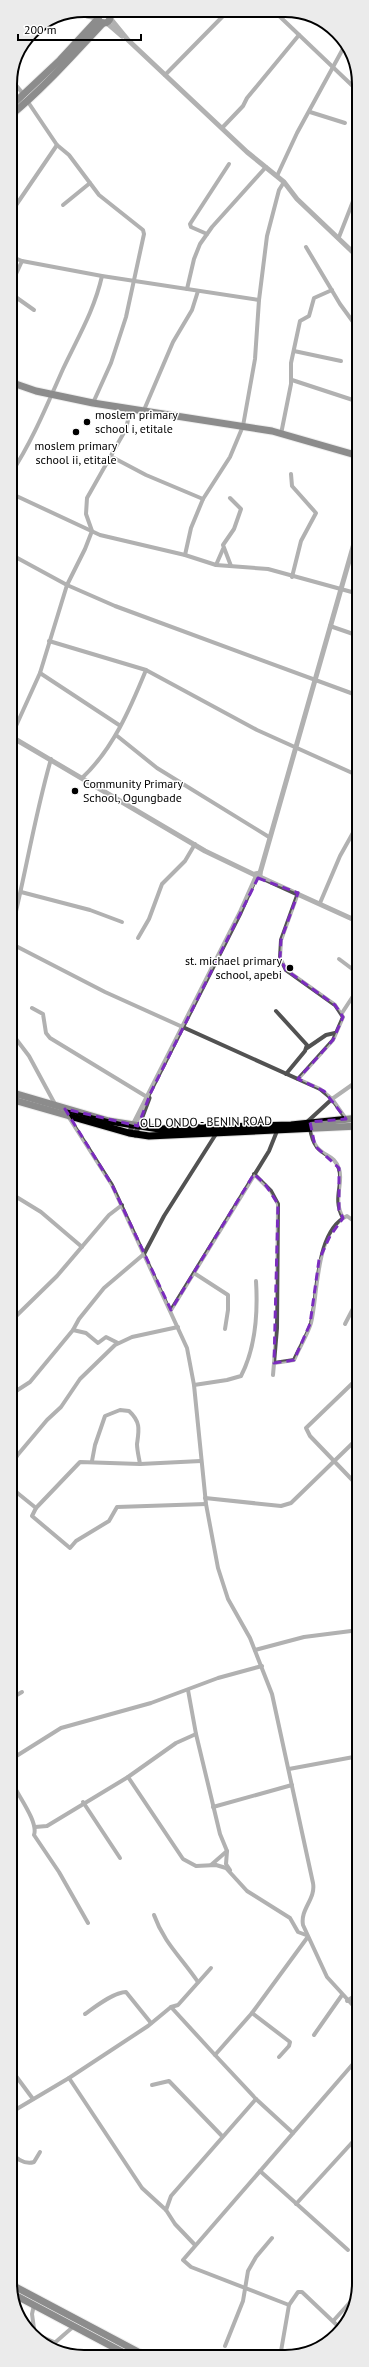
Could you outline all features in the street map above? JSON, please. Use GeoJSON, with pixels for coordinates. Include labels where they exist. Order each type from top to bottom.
{"type":"FeatureCollection","features":[{"type":"Feature","properties":{"kind":"main road"},"geometry":{"type":"LineString","coordinates":[[17,109],[104,17]]}},
{"type":"Feature","properties":{"kind":"main road"},"geometry":{"type":"LineString","coordinates":[[17,104],[26,99]]}},
{"type":"Feature","properties":{"kind":"main road"},"geometry":{"type":"LineString","coordinates":[[17,385],[52,396],[130,411],[281,434],[352,454]]}},
{"type":"Feature","properties":{"kind":"main road"},"geometry":{"type":"LineString","coordinates":[[17,389],[27,393],[144,410],[243,428],[286,438],[352,457]]}},
{"type":"Feature","properties":{"kind":"main road","name":"OLD ONDO - BENIN ROAD"},"geometry":{"type":"LineString","coordinates":[[17,1094],[56,1106],[67,1112],[132,1134],[216,1134],[277,1131],[309,1124],[352,1126]]}},
{"type":"Feature","properties":{"kind":"main road","name":"OLD ONDO - BENIN ROAD"},"geometry":{"type":"LineString","coordinates":[[17,1101],[135,1126],[170,1129],[309,1124],[352,1119]]}},
{"type":"Feature","properties":{"kind":"main road"},"geometry":{"type":"LineString","coordinates":[[17,2288],[135,2350]]}},
{"type":"Feature","properties":{"kind":"main road"},"geometry":{"type":"LineString","coordinates":[[18,2297],[119,2350]]}},
{"type":"Feature","properties":{"kind":"street"},"geometry":{"type":"LineString","coordinates":[[104,17],[110,27],[128,40],[222,128],[284,182],[301,203],[352,251]]}},
{"type":"Feature","properties":{"kind":"street"},"geometry":{"type":"LineString","coordinates":[[166,75],[222,17]]}},
{"type":"Feature","properties":{"kind":"street"},"geometry":{"type":"LineString","coordinates":[[279,17],[352,85]]}},
{"type":"Feature","properties":{"kind":"street"},"geometry":{"type":"LineString","coordinates":[[222,128],[243,106],[247,98],[299,35]]}},
{"type":"Feature","properties":{"kind":"street"},"geometry":{"type":"LineString","coordinates":[[277,176],[297,132],[310,112],[342,50]]}},
{"type":"Feature","properties":{"kind":"street"},"geometry":{"type":"LineString","coordinates":[[17,87],[57,145],[69,155],[108,204],[143,230],[126,317],[111,363],[93,403]]}},
{"type":"Feature","properties":{"kind":"street"},"geometry":{"type":"LineString","coordinates":[[310,112],[345,123]]}},
{"type":"Feature","properties":{"kind":"street"},"geometry":{"type":"LineString","coordinates":[[17,204],[57,145]]}},
{"type":"Feature","properties":{"kind":"street"},"geometry":{"type":"LineString","coordinates":[[207,234],[191,227],[190,224],[229,164]]}},
{"type":"Feature","properties":{"kind":"street"},"geometry":{"type":"LineString","coordinates":[[187,289],[197,249],[207,234],[266,167]]}},
{"type":"Feature","properties":{"kind":"street"},"geometry":{"type":"LineString","coordinates":[[185,555],[191,528],[203,499],[230,457],[243,428],[255,359],[259,300],[269,225],[279,190],[284,182]]}},
{"type":"Feature","properties":{"kind":"street"},"geometry":{"type":"LineString","coordinates":[[64,205],[90,183]]}},
{"type":"Feature","properties":{"kind":"street"},"geometry":{"type":"LineString","coordinates":[[339,237],[352,204]]}},
{"type":"Feature","properties":{"kind":"street"},"geometry":{"type":"LineString","coordinates":[[306,247],[352,322]]}},
{"type":"Feature","properties":{"kind":"street"},"geometry":{"type":"LineString","coordinates":[[17,259],[134,282],[259,300]]}},
{"type":"Feature","properties":{"kind":"street"},"geometry":{"type":"LineString","coordinates":[[17,272],[22,261]]}},
{"type":"Feature","properties":{"kind":"street"},"geometry":{"type":"LineString","coordinates":[[17,464],[25,452],[30,436],[52,396],[97,300],[102,276]]}},
{"type":"Feature","properties":{"kind":"street"},"geometry":{"type":"LineString","coordinates":[[281,434],[292,380],[291,364],[300,321],[309,316],[314,298],[332,290]]}},
{"type":"Feature","properties":{"kind":"street"},"geometry":{"type":"LineString","coordinates":[[144,410],[174,342],[192,310],[198,291]]}},
{"type":"Feature","properties":{"kind":"street"},"geometry":{"type":"LineString","coordinates":[[17,298],[34,310]]}},
{"type":"Feature","properties":{"kind":"street"},"geometry":{"type":"LineString","coordinates":[[294,351],[341,361]]}},
{"type":"Feature","properties":{"kind":"street"},"geometry":{"type":"LineString","coordinates":[[292,380],[352,400]]}},
{"type":"Feature","properties":{"kind":"street"},"geometry":{"type":"LineString","coordinates":[[17,723],[40,673],[67,585],[85,549],[92,531],[86,514],[87,498],[95,481],[112,457],[126,429],[130,411]]}},
{"type":"Feature","properties":{"kind":"street"},"geometry":{"type":"LineString","coordinates":[[112,457],[146,475],[203,499]]}},
{"type":"Feature","properties":{"kind":"street"},"geometry":{"type":"LineString","coordinates":[[292,474],[292,488],[316,513],[301,541],[292,577]]}},
{"type":"Feature","properties":{"kind":"street"},"geometry":{"type":"LineString","coordinates":[[17,497],[100,535],[185,555],[216,565],[268,569],[292,577],[352,593]]}},
{"type":"Feature","properties":{"kind":"street"},"geometry":{"type":"LineString","coordinates":[[230,498],[241,509],[234,529],[222,545],[231,566]]}},
{"type":"Feature","properties":{"kind":"street"},"geometry":{"type":"LineString","coordinates":[[216,565],[223,550]]}},
{"type":"Feature","properties":{"kind":"street"},"geometry":{"type":"LineString","coordinates":[[135,1126],[258,875],[296,749],[314,680],[352,550]]}},
{"type":"Feature","properties":{"kind":"street"},"geometry":{"type":"LineString","coordinates":[[17,558],[67,585],[160,624],[352,694]]}},
{"type":"Feature","properties":{"kind":"street"},"geometry":{"type":"LineString","coordinates":[[330,626],[352,634]]}},
{"type":"Feature","properties":{"kind":"street"},"geometry":{"type":"LineString","coordinates":[[49,641],[146,670],[296,749],[352,773]]}},
{"type":"Feature","properties":{"kind":"street"},"geometry":{"type":"LineString","coordinates":[[82,778],[98,762],[116,735],[146,670]]}},
{"type":"Feature","properties":{"kind":"street"},"geometry":{"type":"LineString","coordinates":[[40,673],[120,725]]}},
{"type":"Feature","properties":{"kind":"street"},"geometry":{"type":"LineString","coordinates":[[116,735],[157,768],[269,837]]}},
{"type":"Feature","properties":{"kind":"street"},"geometry":{"type":"LineString","coordinates":[[17,739],[201,848],[352,919]]}},
{"type":"Feature","properties":{"kind":"street"},"geometry":{"type":"LineString","coordinates":[[17,908],[39,800],[51,759]]}},
{"type":"Feature","properties":{"kind":"street"},"geometry":{"type":"LineString","coordinates":[[320,903],[340,856],[352,835]]}},
{"type":"Feature","properties":{"kind":"street"},"geometry":{"type":"LineString","coordinates":[[138,938],[149,919],[162,884],[185,861],[195,844]]}},
{"type":"Feature","properties":{"kind":"street"},"geometry":{"type":"LineString","coordinates":[[21,892],[90,910],[122,922]]}},
{"type":"Feature","properties":{"kind":"street"},"geometry":{"type":"LineString","coordinates":[[296,892],[281,940],[280,958],[289,974],[301,979],[335,1005],[342,1013]]}},
{"type":"Feature","properties":{"kind":"street"},"geometry":{"type":"LineString","coordinates":[[17,947],[60,970],[324,1091],[332,1099],[346,1119]]}},
{"type":"Feature","properties":{"kind":"street"},"geometry":{"type":"LineString","coordinates":[[339,959],[352,969]]}},
{"type":"Feature","properties":{"kind":"street"},"geometry":{"type":"LineString","coordinates":[[298,1079],[333,1040],[343,1017],[342,1013],[352,998]]}},
{"type":"Feature","properties":{"kind":"street"},"geometry":{"type":"LineString","coordinates":[[32,1008],[43,1014],[46,1033],[50,1038],[147,1097]]}},
{"type":"Feature","properties":{"kind":"street"},"geometry":{"type":"LineString","coordinates":[[276,1011],[305,1042],[307,1048]]}},
{"type":"Feature","properties":{"kind":"street"},"geometry":{"type":"LineString","coordinates":[[286,1074],[307,1048],[326,1035],[335,1033]]}},
{"type":"Feature","properties":{"kind":"street"},"geometry":{"type":"LineString","coordinates":[[17,1040],[29,1056],[56,1106]]}},
{"type":"Feature","properties":{"kind":"street"},"geometry":{"type":"LineString","coordinates":[[344,1218],[339,1210],[339,1168],[330,1157],[318,1151],[315,1146],[309,1124],[332,1099],[352,1085]]}},
{"type":"Feature","properties":{"kind":"street"},"geometry":{"type":"LineString","coordinates":[[132,1134],[147,1097],[151,1092]]}},
{"type":"Feature","properties":{"kind":"street"},"geometry":{"type":"LineString","coordinates":[[67,1112],[112,1184],[171,1310],[187,1348],[194,1385],[205,1498],[221,1582],[255,1650],[276,1707],[314,1890],[302,1918],[307,1936],[327,1977],[352,2006]]}},
{"type":"Feature","properties":{"kind":"street"},"geometry":{"type":"LineString","coordinates":[[171,1310],[272,1145],[277,1131]]}},
{"type":"Feature","properties":{"kind":"street"},"geometry":{"type":"LineString","coordinates":[[17,1390],[30,1382],[73,1330],[79,1319],[104,1288],[144,1254],[164,1216],[216,1134]]}},
{"type":"Feature","properties":{"kind":"street"},"geometry":{"type":"LineString","coordinates":[[254,1174],[271,1191],[278,1204],[276,1253],[276,1328],[273,1375]]}},
{"type":"Feature","properties":{"kind":"street"},"geometry":{"type":"LineString","coordinates":[[17,1197],[41,1212],[82,1247]]}},
{"type":"Feature","properties":{"kind":"street"},"geometry":{"type":"LineString","coordinates":[[17,1315],[57,1276],[109,1215],[122,1205]]}},
{"type":"Feature","properties":{"kind":"street"},"geometry":{"type":"LineString","coordinates":[[274,1363],[294,1360],[310,1324],[319,1260],[330,1236],[344,1218],[347,1216],[352,1220]]}},
{"type":"Feature","properties":{"kind":"street"},"geometry":{"type":"LineString","coordinates":[[194,1273],[228,1295],[228,1310],[225,1329]]}},
{"type":"Feature","properties":{"kind":"street"},"geometry":{"type":"LineString","coordinates":[[194,1385],[227,1380],[241,1376],[249,1360],[255,1323],[256,1281]]}},
{"type":"Feature","properties":{"kind":"street"},"geometry":{"type":"LineString","coordinates":[[345,1324],[352,1310]]}},
{"type":"Feature","properties":{"kind":"street"},"geometry":{"type":"LineString","coordinates":[[17,1456],[47,1420],[61,1407],[80,1379],[118,1343],[132,1337],[178,1327]]}},
{"type":"Feature","properties":{"kind":"street"},"geometry":{"type":"LineString","coordinates":[[73,1330],[77,1329],[90,1335],[98,1343],[106,1337],[118,1343]]}},
{"type":"Feature","properties":{"kind":"street"},"geometry":{"type":"LineString","coordinates":[[352,1384],[306,1428],[310,1436],[352,1480]]}},
{"type":"Feature","properties":{"kind":"street"},"geometry":{"type":"LineString","coordinates":[[92,1461],[95,1445],[105,1416],[120,1410],[129,1411],[138,1424],[140,1433],[137,1445],[140,1464]]}},
{"type":"Feature","properties":{"kind":"street"},"geometry":{"type":"LineString","coordinates":[[205,1498],[286,1505],[300,1495],[352,1444]]}},
{"type":"Feature","properties":{"kind":"street"},"geometry":{"type":"LineString","coordinates":[[201,1461],[140,1464],[92,1461],[78,1463],[36,1508],[32,1516],[70,1548],[76,1541],[109,1521],[117,1507],[206,1504]]}},
{"type":"Feature","properties":{"kind":"street"},"geometry":{"type":"LineString","coordinates":[[17,1493],[36,1508]]}},
{"type":"Feature","properties":{"kind":"street"},"geometry":{"type":"LineString","coordinates":[[255,1650],[304,1637],[352,1631]]}},
{"type":"Feature","properties":{"kind":"street"},"geometry":{"type":"LineString","coordinates":[[17,1756],[61,1728],[152,1703],[218,1678],[262,1666]]}},
{"type":"Feature","properties":{"kind":"street"},"geometry":{"type":"LineString","coordinates":[[188,1690],[196,1734],[213,1807],[227,1851],[226,1864],[247,1891],[290,1918],[298,1932],[307,1936]]}},
{"type":"Feature","properties":{"kind":"street"},"geometry":{"type":"LineString","coordinates":[[17,1695],[22,1692]]}},
{"type":"Feature","properties":{"kind":"street"},"geometry":{"type":"LineString","coordinates":[[35,1827],[47,1826],[83,1802],[128,1777],[176,1743],[196,1734]]}},
{"type":"Feature","properties":{"kind":"street"},"geometry":{"type":"LineString","coordinates":[[289,1769],[352,1757]]}},
{"type":"Feature","properties":{"kind":"street"},"geometry":{"type":"LineString","coordinates":[[128,1777],[180,1856],[196,1866],[221,1866],[231,1872]]}},
{"type":"Feature","properties":{"kind":"street"},"geometry":{"type":"LineString","coordinates":[[213,1807],[292,1785]]}},
{"type":"Feature","properties":{"kind":"street"},"geometry":{"type":"LineString","coordinates":[[17,1792],[35,1827],[34,1835],[88,1923]]}},
{"type":"Feature","properties":{"kind":"street"},"geometry":{"type":"LineString","coordinates":[[83,1802],[120,1858]]}},
{"type":"Feature","properties":{"kind":"street"},"geometry":{"type":"LineString","coordinates":[[211,1865],[227,1851]]}},
{"type":"Feature","properties":{"kind":"street"},"geometry":{"type":"LineString","coordinates":[[154,1915],[170,1948],[184,1962],[198,1982]]}},
{"type":"Feature","properties":{"kind":"street"},"geometry":{"type":"LineString","coordinates":[[215,2055],[252,2013],[307,1936]]}},
{"type":"Feature","properties":{"kind":"street"},"geometry":{"type":"LineString","coordinates":[[17,2109],[69,2078],[171,2007],[178,2005],[211,1968]]}},
{"type":"Feature","properties":{"kind":"street"},"geometry":{"type":"LineString","coordinates":[[85,2014],[107,1999],[122,1992],[126,1992],[150,2023]]}},
{"type":"Feature","properties":{"kind":"street"},"geometry":{"type":"LineString","coordinates":[[314,2035],[342,1995]]}},
{"type":"Feature","properties":{"kind":"street"},"geometry":{"type":"LineString","coordinates":[[347,2001],[352,1998]]}},
{"type":"Feature","properties":{"kind":"street"},"geometry":{"type":"LineString","coordinates":[[171,2007],[256,2099],[293,2132]]}},
{"type":"Feature","properties":{"kind":"street"},"geometry":{"type":"LineString","coordinates":[[252,2013],[290,2042],[289,2046],[279,2057]]}},
{"type":"Feature","properties":{"kind":"street"},"geometry":{"type":"LineString","coordinates":[[289,2305],[184,2263],[185,2257],[352,2065]]}},
{"type":"Feature","properties":{"kind":"street"},"geometry":{"type":"LineString","coordinates":[[17,2077],[33,2099]]}},
{"type":"Feature","properties":{"kind":"street"},"geometry":{"type":"LineString","coordinates":[[69,2078],[142,2188],[166,2210],[175,2224],[195,2245]]}},
{"type":"Feature","properties":{"kind":"street"},"geometry":{"type":"LineString","coordinates":[[152,2085],[169,2081],[222,2136]]}},
{"type":"Feature","properties":{"kind":"street"},"geometry":{"type":"LineString","coordinates":[[166,2210],[170,2196],[256,2099]]}},
{"type":"Feature","properties":{"kind":"street"},"geometry":{"type":"LineString","coordinates":[[296,2204],[352,2143]]}},
{"type":"Feature","properties":{"kind":"street"},"geometry":{"type":"LineString","coordinates":[[17,2158],[30,2163],[34,2162],[40,2152]]}},
{"type":"Feature","properties":{"kind":"street"},"geometry":{"type":"LineString","coordinates":[[260,2170],[348,2250]]}},
{"type":"Feature","properties":{"kind":"street"},"geometry":{"type":"LineString","coordinates":[[225,2346],[243,2301],[246,2288],[246,2276],[251,2264],[272,2238]]}},
{"type":"Feature","properties":{"kind":"street"},"geometry":{"type":"LineString","coordinates":[[281,2350],[289,2305],[298,2292],[302,2292],[337,2324]]}},
{"type":"Feature","properties":{"kind":"street"},"geometry":{"type":"LineString","coordinates":[[334,2320],[349,2304]]}},
{"type":"Feature","properties":{"kind":"street"},"geometry":{"type":"LineString","coordinates":[[34,2305],[32,2314],[34,2327]]}},
{"type":"Feature","properties":{"kind":"street"},"geometry":{"type":"LineString","coordinates":[[54,2343],[74,2326]]}},
{"type":"Feature","properties":{"kind":"highlighted area"},"geometry":{"type":"Polygon","coordinates":[[[258,878],[298,893],[281,940],[280,958],[286,970],[335,1005],[343,1017],[333,1040],[298,1079],[324,1091],[346,1119],[310,1122],[315,1146],[339,1168],[339,1210],[343,1218],[330,1236],[319,1260],[310,1324],[294,1360],[274,1363],[278,1204],[265,1184],[254,1174],[171,1310],[112,1185],[65,1109],[138,1126],[151,1092],[258,878]]]}},
{"type":"Feature","properties":{"kind":"place","name":"moslem primary school i, etitale"},"geometry":{"type":"Point","coordinates":[87,422]}},
{"type":"Feature","properties":{"kind":"place","name":"moslem primary school ii, etitale"},"geometry":{"type":"Point","coordinates":[76,432]}},
{"type":"Feature","properties":{"kind":"place","name":"Community Primary School, Ogungbade"},"geometry":{"type":"Point","coordinates":[75,791]}},
{"type":"Feature","properties":{"kind":"place","name":"st. michael primary school, apebi"},"geometry":{"type":"Point","coordinates":[290,968]}}]}
